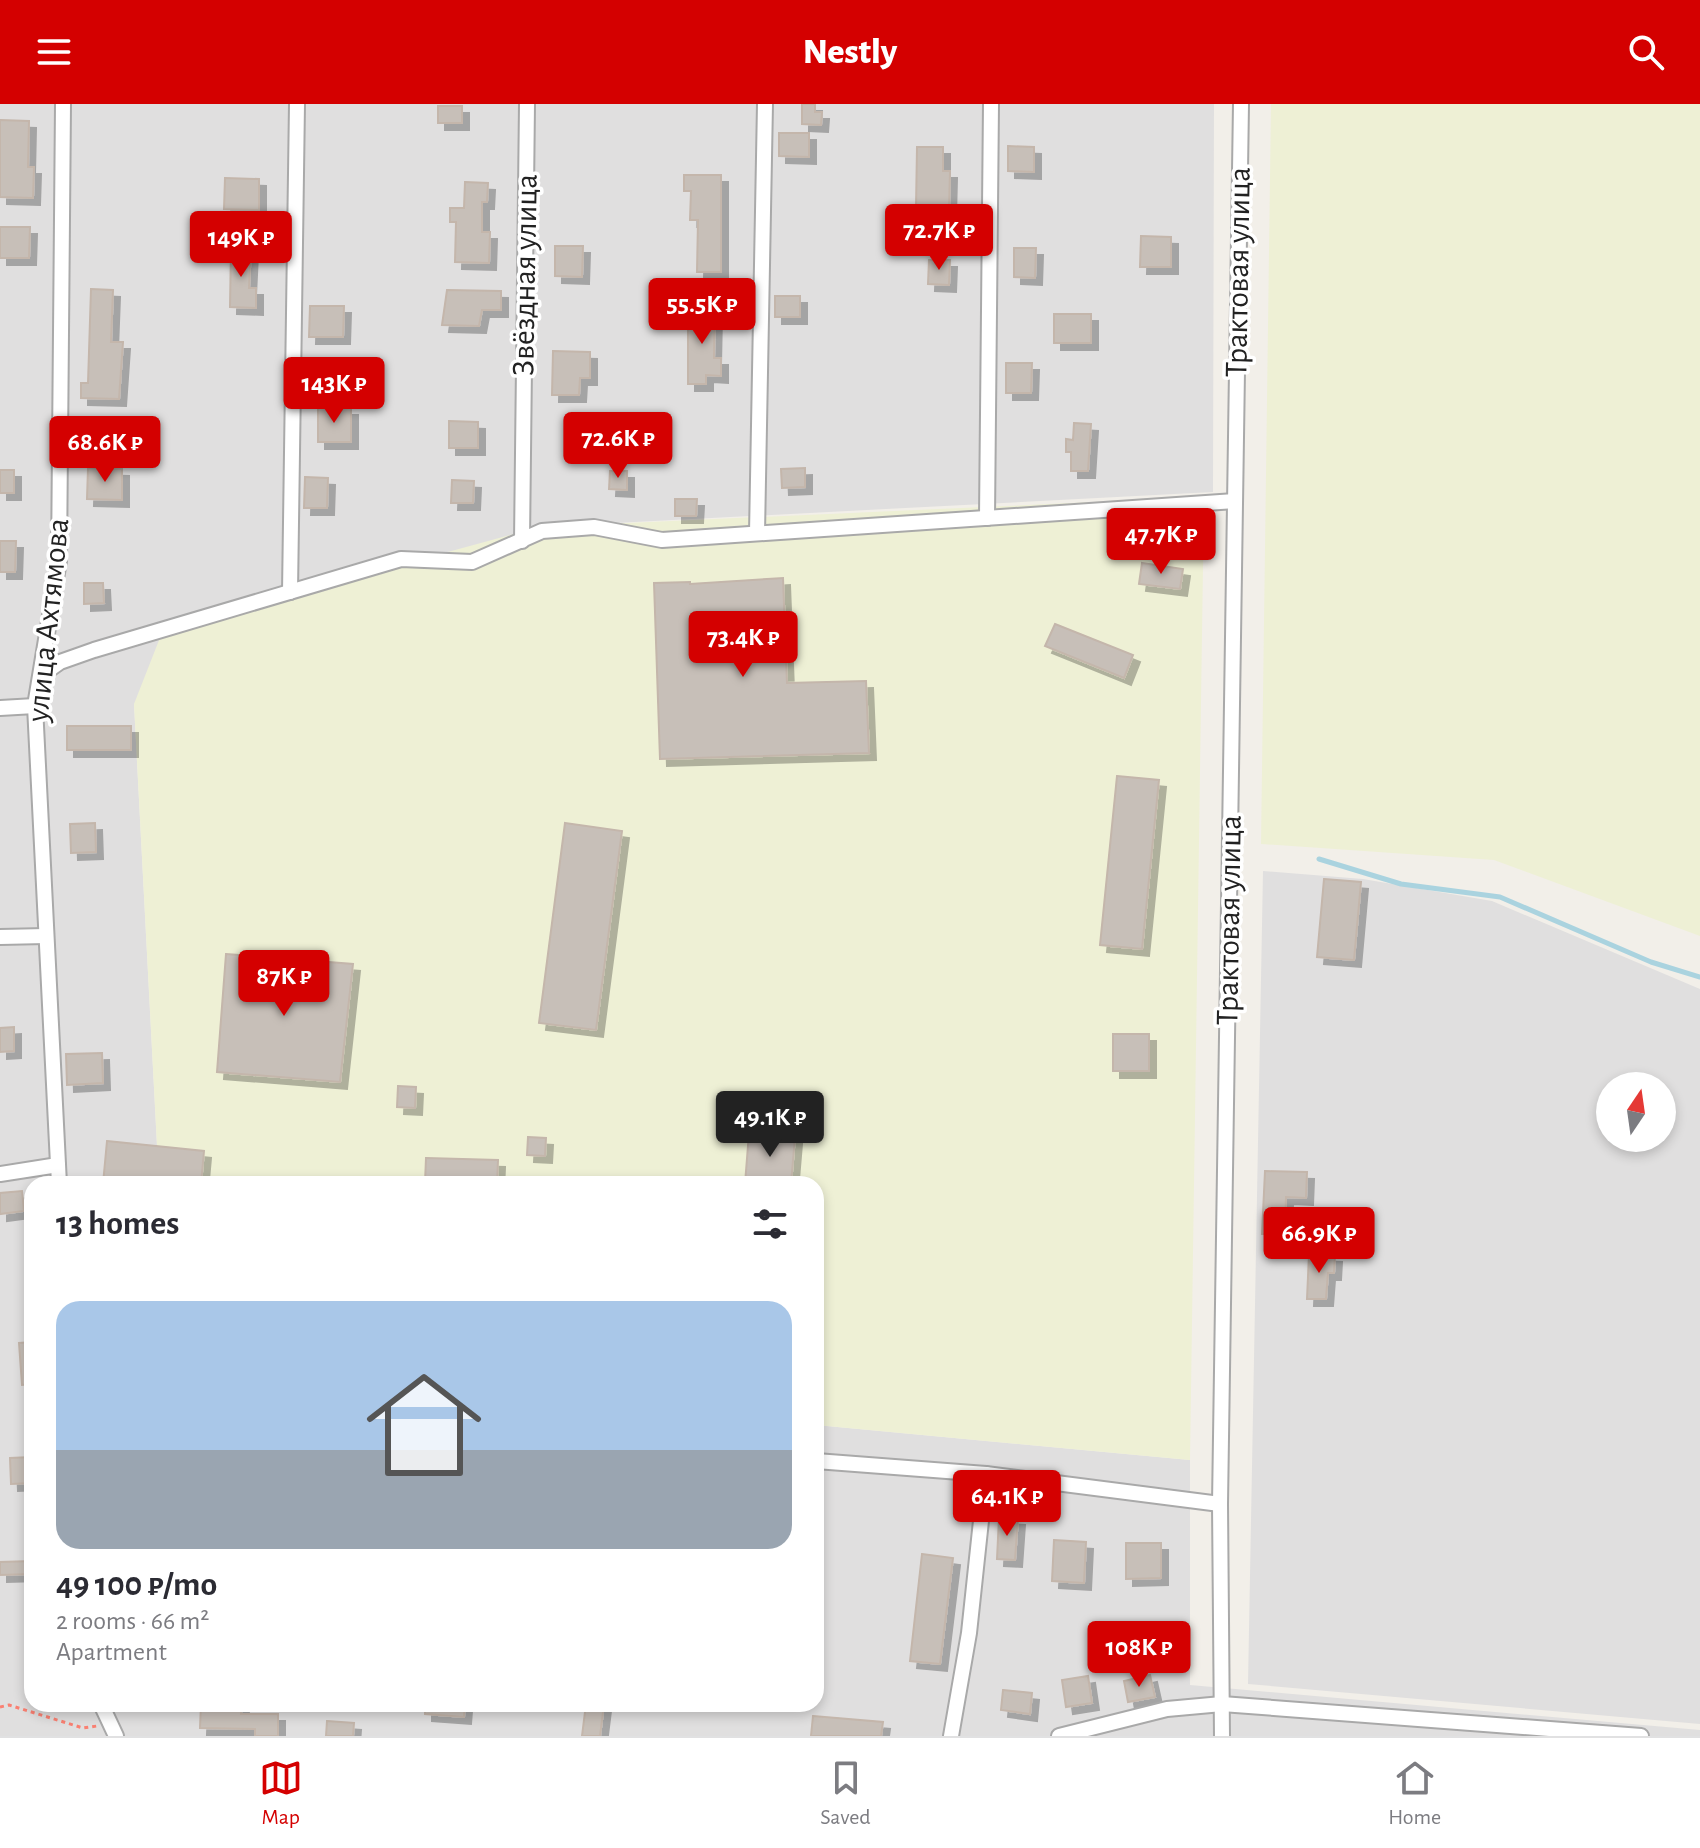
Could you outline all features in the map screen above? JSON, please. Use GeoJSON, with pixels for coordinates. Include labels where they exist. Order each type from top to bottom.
{"type":"FeatureCollection","features":[{"type":"Feature","properties":{"kind":"street","name":"улица Ахтямова"},"geometry":{"type":"LineString","coordinates":[[59,1176],[35,706],[43,674],[59,561],[63,104]]}},
{"type":"Feature","properties":{"kind":"street"},"geometry":{"type":"LineString","coordinates":[[290,592],[297,104]]}},
{"type":"Feature","properties":{"kind":"street","name":"Звёздная улица"},"geometry":{"type":"LineString","coordinates":[[522,541],[527,104]]}},
{"type":"Feature","properties":{"kind":"street"},"geometry":{"type":"LineString","coordinates":[[757,533],[765,104]]}},
{"type":"Feature","properties":{"kind":"street"},"geometry":{"type":"LineString","coordinates":[[987,518],[991,104]]}},
{"type":"Feature","properties":{"kind":"street","name":"Трактовая улица"},"geometry":{"type":"LineString","coordinates":[[1222,1736],[1220,1504],[1241,104]]}},
{"type":"Feature","properties":{"kind":"street"},"geometry":{"type":"LineString","coordinates":[[43,674],[60,662],[94,650],[401,559],[472,562],[542,531],[594,527],[662,540],[1235,501]]}},
{"type":"Feature","properties":{"kind":"street"},"geometry":{"type":"LineString","coordinates":[[0,708],[35,706]]}},
{"type":"Feature","properties":{"kind":"street"},"geometry":{"type":"LineString","coordinates":[[0,937],[46,936]]}},
{"type":"Feature","properties":{"kind":"street"},"geometry":{"type":"LineString","coordinates":[[0,1174],[58,1165]]}},
{"type":"Feature","properties":{"kind":"street"},"geometry":{"type":"LineString","coordinates":[[824,1462],[986,1474],[1220,1504]]}},
{"type":"Feature","properties":{"kind":"street"},"geometry":{"type":"LineString","coordinates":[[951,1736],[969,1633],[986,1474]]}},
{"type":"Feature","properties":{"kind":"street"},"geometry":{"type":"LineString","coordinates":[[1059,1736],[1167,1709],[1222,1704],[1641,1736]]}},
{"type":"Feature","properties":{"kind":"street"},"geometry":{"type":"LineString","coordinates":[[105,1712],[116,1736]]}},
{"type":"Feature","properties":{"kind":"path"},"geometry":{"type":"LineString","coordinates":[[0,1707],[9,1705],[24,1710]]}},
{"type":"Feature","properties":{"kind":"path"},"geometry":{"type":"LineString","coordinates":[[32,1712],[83,1728],[98,1725]]}},
{"type":"Feature","properties":{"kind":"shaded area"},"geometry":{"type":"Polygon","coordinates":[[[0,104],[1214,104],[1213,492],[539,527],[134,704],[159,1176],[24,1176],[24,1712],[824,1712],[824,1426],[1190,1460],[1190,1685],[1700,1730],[1700,1736],[0,1736],[0,104]]]}},
{"type":"Feature","properties":{"kind":"shaded area"},"geometry":{"type":"Polygon","coordinates":[[[1263,871],[1363,879],[1492,901],[1700,989],[1700,1724],[1248,1684],[1263,871]]]}},
{"type":"Feature","properties":{"kind":"green space"},"geometry":{"type":"Polygon","coordinates":[[[1271,104],[1700,104],[1700,936],[1494,860],[1261,844],[1271,104]]]}},
{"type":"Feature","properties":{"kind":"green space"},"geometry":{"type":"Polygon","coordinates":[[[1204,497],[1190,1460],[824,1426],[824,1176],[159,1176],[134,704],[163,630],[539,527],[1204,497]]]}},
{"type":"Feature","properties":{"kind":"building"},"geometry":{"type":"Polygon","coordinates":[[[802,104],[815,104],[815,112],[822,112],[821,125],[802,124],[802,104]]]}},
{"type":"Feature","properties":{"kind":"building"},"geometry":{"type":"Polygon","coordinates":[[[438,106],[462,106],[462,123],[438,123],[438,106]]]}},
{"type":"Feature","properties":{"kind":"building"},"geometry":{"type":"Polygon","coordinates":[[[0,120],[29,121],[28,167],[34,167],[33,198],[0,197],[0,120]]]}},
{"type":"Feature","properties":{"kind":"building"},"geometry":{"type":"Polygon","coordinates":[[[779,133],[809,133],[809,157],[779,156],[779,133]]]}},
{"type":"Feature","properties":{"kind":"building"},"geometry":{"type":"Polygon","coordinates":[[[1008,146],[1034,147],[1034,172],[1008,171],[1008,146]]]}},
{"type":"Feature","properties":{"kind":"building"},"geometry":{"type":"Polygon","coordinates":[[[917,147],[943,147],[943,171],[950,171],[949,209],[916,208],[917,147]]]}},
{"type":"Feature","properties":{"kind":"building"},"geometry":{"type":"Polygon","coordinates":[[[684,175],[721,175],[721,272],[697,272],[698,220],[690,220],[691,191],[684,191],[684,175]]]}},
{"type":"Feature","properties":{"kind":"building"},"geometry":{"type":"Polygon","coordinates":[[[225,178],[259,179],[259,210],[224,209],[225,178]]]}},
{"type":"Feature","properties":{"kind":"building"},"geometry":{"type":"Polygon","coordinates":[[[465,182],[488,183],[487,202],[482,202],[482,232],[490,232],[489,263],[455,262],[456,222],[450,222],[450,208],[464,208],[465,182]]]}},
{"type":"Feature","properties":{"kind":"building"},"geometry":{"type":"Polygon","coordinates":[[[0,227],[30,227],[29,258],[0,258],[0,227]]]}},
{"type":"Feature","properties":{"kind":"building"},"geometry":{"type":"Polygon","coordinates":[[[1141,236],[1171,237],[1171,267],[1140,267],[1141,236]]]}},
{"type":"Feature","properties":{"kind":"building"},"geometry":{"type":"Polygon","coordinates":[[[555,246],[583,246],[582,277],[555,276],[555,246]]]}},
{"type":"Feature","properties":{"kind":"building"},"geometry":{"type":"Polygon","coordinates":[[[231,247],[251,248],[249,288],[256,288],[256,308],[230,307],[231,247]]]}},
{"type":"Feature","properties":{"kind":"building"},"geometry":{"type":"Polygon","coordinates":[[[1014,248],[1036,248],[1035,278],[1014,277],[1014,248]]]}},
{"type":"Feature","properties":{"kind":"building"},"geometry":{"type":"Polygon","coordinates":[[[929,260],[950,260],[949,285],[928,284],[929,260]]]}},
{"type":"Feature","properties":{"kind":"building"},"geometry":{"type":"Polygon","coordinates":[[[91,289],[113,290],[111,342],[123,342],[119,399],[81,398],[81,383],[88,383],[91,289]]]}},
{"type":"Feature","properties":{"kind":"building"},"geometry":{"type":"Polygon","coordinates":[[[447,290],[501,291],[501,310],[482,310],[479,326],[442,325],[447,290]]]}},
{"type":"Feature","properties":{"kind":"building"},"geometry":{"type":"Polygon","coordinates":[[[775,296],[800,296],[800,317],[775,317],[775,296]]]}},
{"type":"Feature","properties":{"kind":"building"},"geometry":{"type":"Polygon","coordinates":[[[310,306],[344,306],[343,337],[309,337],[310,306]]]}},
{"type":"Feature","properties":{"kind":"building"},"geometry":{"type":"Polygon","coordinates":[[[688,308],[715,308],[714,358],[721,358],[721,376],[706,375],[706,384],[688,384],[688,308]]]}},
{"type":"Feature","properties":{"kind":"building"},"geometry":{"type":"Polygon","coordinates":[[[1054,314],[1091,314],[1091,343],[1054,343],[1054,314]]]}},
{"type":"Feature","properties":{"kind":"building"},"geometry":{"type":"Polygon","coordinates":[[[553,351],[590,352],[590,378],[580,378],[579,395],[552,395],[553,351]]]}},
{"type":"Feature","properties":{"kind":"building"},"geometry":{"type":"Polygon","coordinates":[[[1006,363],[1032,363],[1031,393],[1006,393],[1006,363]]]}},
{"type":"Feature","properties":{"kind":"building"},"geometry":{"type":"Polygon","coordinates":[[[318,408],[351,408],[351,442],[318,442],[318,408]]]}},
{"type":"Feature","properties":{"kind":"building"},"geometry":{"type":"Polygon","coordinates":[[[449,421],[478,422],[478,448],[449,448],[449,421]]]}},
{"type":"Feature","properties":{"kind":"building"},"geometry":{"type":"Polygon","coordinates":[[[1074,423],[1091,424],[1088,471],[1071,471],[1071,452],[1066,452],[1066,439],[1073,440],[1074,423]]]}},
{"type":"Feature","properties":{"kind":"building"},"geometry":{"type":"Polygon","coordinates":[[[88,468],[122,469],[122,500],[87,499],[88,468]]]}},
{"type":"Feature","properties":{"kind":"building"},"geometry":{"type":"Polygon","coordinates":[[[805,468],[805,487],[782,488],[781,469],[805,468]]]}},
{"type":"Feature","properties":{"kind":"building"},"geometry":{"type":"Polygon","coordinates":[[[0,470],[14,470],[14,493],[0,493],[0,470]]]}},
{"type":"Feature","properties":{"kind":"building"},"geometry":{"type":"Polygon","coordinates":[[[610,471],[627,471],[627,490],[609,489],[610,471]]]}},
{"type":"Feature","properties":{"kind":"building"},"geometry":{"type":"Polygon","coordinates":[[[305,477],[328,478],[327,508],[304,508],[305,477]]]}},
{"type":"Feature","properties":{"kind":"building"},"geometry":{"type":"Polygon","coordinates":[[[452,480],[474,481],[473,503],[451,503],[452,480]]]}},
{"type":"Feature","properties":{"kind":"building"},"geometry":{"type":"Polygon","coordinates":[[[675,499],[697,499],[696,516],[675,516],[675,499]]]}},
{"type":"Feature","properties":{"kind":"building"},"geometry":{"type":"Polygon","coordinates":[[[0,541],[16,541],[15,572],[0,572],[0,541]]]}},
{"type":"Feature","properties":{"kind":"building"},"geometry":{"type":"Polygon","coordinates":[[[1142,563],[1183,569],[1180,589],[1139,584],[1142,563]]]}},
{"type":"Feature","properties":{"kind":"building"},"geometry":{"type":"Polygon","coordinates":[[[783,578],[787,683],[866,681],[869,753],[660,759],[654,583],[783,578]]]}},
{"type":"Feature","properties":{"kind":"building"},"geometry":{"type":"Polygon","coordinates":[[[84,583],[103,583],[104,603],[84,604],[84,583]]]}},
{"type":"Feature","properties":{"kind":"building"},"geometry":{"type":"Polygon","coordinates":[[[1055,624],[1133,655],[1124,678],[1045,646],[1055,624]]]}},
{"type":"Feature","properties":{"kind":"building"},"geometry":{"type":"Polygon","coordinates":[[[67,726],[131,726],[131,750],[67,750],[67,726]]]}},
{"type":"Feature","properties":{"kind":"building"},"geometry":{"type":"Polygon","coordinates":[[[1117,776],[1159,780],[1142,949],[1100,945],[1117,776]]]}},
{"type":"Feature","properties":{"kind":"building"},"geometry":{"type":"Polygon","coordinates":[[[95,823],[96,852],[71,853],[70,824],[95,823]]]}},
{"type":"Feature","properties":{"kind":"building"},"geometry":{"type":"Polygon","coordinates":[[[565,823],[622,831],[596,1030],[539,1023],[565,823]]]}},
{"type":"Feature","properties":{"kind":"building"},"geometry":{"type":"Polygon","coordinates":[[[1324,879],[1361,882],[1354,960],[1317,957],[1324,879]]]}},
{"type":"Feature","properties":{"kind":"building"},"geometry":{"type":"Polygon","coordinates":[[[226,954],[353,964],[340,1082],[217,1072],[226,954]]]}},
{"type":"Feature","properties":{"kind":"building"},"geometry":{"type":"Polygon","coordinates":[[[14,1027],[14,1051],[0,1052],[0,1028],[14,1027]]]}},
{"type":"Feature","properties":{"kind":"building"},"geometry":{"type":"Polygon","coordinates":[[[1113,1034],[1149,1034],[1149,1071],[1113,1071],[1113,1034]]]}},
{"type":"Feature","properties":{"kind":"building"},"geometry":{"type":"Polygon","coordinates":[[[102,1053],[103,1083],[67,1085],[66,1054],[102,1053]]]}},
{"type":"Feature","properties":{"kind":"building"},"geometry":{"type":"Polygon","coordinates":[[[398,1086],[416,1087],[415,1108],[397,1107],[398,1086]]]}},
{"type":"Feature","properties":{"kind":"building"},"geometry":{"type":"Polygon","coordinates":[[[749,1133],[795,1137],[792,1176],[746,1176],[749,1133]]]}},
{"type":"Feature","properties":{"kind":"building"},"geometry":{"type":"Polygon","coordinates":[[[528,1137],[546,1138],[545,1156],[527,1155],[528,1137]]]}},
{"type":"Feature","properties":{"kind":"building"},"geometry":{"type":"Polygon","coordinates":[[[107,1141],[204,1151],[202,1176],[104,1176],[107,1141]]]}},
{"type":"Feature","properties":{"kind":"building"},"geometry":{"type":"Polygon","coordinates":[[[426,1158],[498,1160],[497,1176],[425,1176],[426,1158]]]}},
{"type":"Feature","properties":{"kind":"building"},"geometry":{"type":"Polygon","coordinates":[[[1265,1171],[1307,1172],[1306,1198],[1286,1197],[1285,1234],[1262,1234],[1265,1171]]]}},
{"type":"Feature","properties":{"kind":"building"},"geometry":{"type":"Polygon","coordinates":[[[22,1191],[24,1211],[0,1214],[0,1193],[22,1191]]]}},
{"type":"Feature","properties":{"kind":"building"},"geometry":{"type":"Polygon","coordinates":[[[1309,1254],[1335,1255],[1334,1273],[1328,1273],[1326,1299],[1307,1299],[1309,1254]]]}},
{"type":"Feature","properties":{"kind":"building"},"geometry":{"type":"Polygon","coordinates":[[[19,1343],[24,1343],[22,1385],[19,1343]]]}},
{"type":"Feature","properties":{"kind":"building"},"geometry":{"type":"Polygon","coordinates":[[[24,1457],[24,1483],[11,1484],[10,1458],[24,1457]]]}},
{"type":"Feature","properties":{"kind":"building"},"geometry":{"type":"Polygon","coordinates":[[[999,1517],[1018,1518],[1015,1560],[997,1559],[999,1517]]]}},
{"type":"Feature","properties":{"kind":"building"},"geometry":{"type":"Polygon","coordinates":[[[1054,1540],[1086,1542],[1084,1583],[1052,1581],[1054,1540]]]}},
{"type":"Feature","properties":{"kind":"building"},"geometry":{"type":"Polygon","coordinates":[[[1126,1543],[1161,1543],[1161,1578],[1126,1579],[1126,1543]]]}},
{"type":"Feature","properties":{"kind":"building"},"geometry":{"type":"Polygon","coordinates":[[[922,1554],[953,1558],[940,1664],[910,1661],[922,1554]]]}},
{"type":"Feature","properties":{"kind":"building"},"geometry":{"type":"Polygon","coordinates":[[[24,1561],[24,1574],[0,1575],[0,1562],[24,1561]]]}},
{"type":"Feature","properties":{"kind":"building"},"geometry":{"type":"Polygon","coordinates":[[[1150,1675],[1155,1697],[1128,1702],[1124,1681],[1150,1675]]]}},
{"type":"Feature","properties":{"kind":"building"},"geometry":{"type":"Polygon","coordinates":[[[1088,1676],[1092,1703],[1066,1707],[1062,1680],[1088,1676]]]}},
{"type":"Feature","properties":{"kind":"building"},"geometry":{"type":"Polygon","coordinates":[[[1003,1690],[1032,1693],[1030,1714],[1001,1710],[1003,1690]]]}},
{"type":"Feature","properties":{"kind":"building"},"geometry":{"type":"Polygon","coordinates":[[[201,1712],[278,1714],[278,1736],[255,1736],[255,1729],[200,1728],[201,1712]]]}},
{"type":"Feature","properties":{"kind":"building"},"geometry":{"type":"Polygon","coordinates":[[[425,1712],[464,1712],[464,1717],[425,1712]]]}},
{"type":"Feature","properties":{"kind":"building"},"geometry":{"type":"Polygon","coordinates":[[[585,1712],[603,1712],[600,1736],[582,1736],[585,1712]]]}},
{"type":"Feature","properties":{"kind":"building"},"geometry":{"type":"Polygon","coordinates":[[[813,1716],[883,1722],[881,1736],[811,1736],[813,1716]]]}},
{"type":"Feature","properties":{"kind":"building"},"geometry":{"type":"Polygon","coordinates":[[[327,1721],[354,1723],[353,1736],[326,1736],[327,1721]]]}},
{"type":"Feature","properties":{"kind":"waterway"},"geometry":{"type":"LineString","coordinates":[[1319,859],[1401,884],[1500,897],[1651,962],[1700,977]]}}]}
